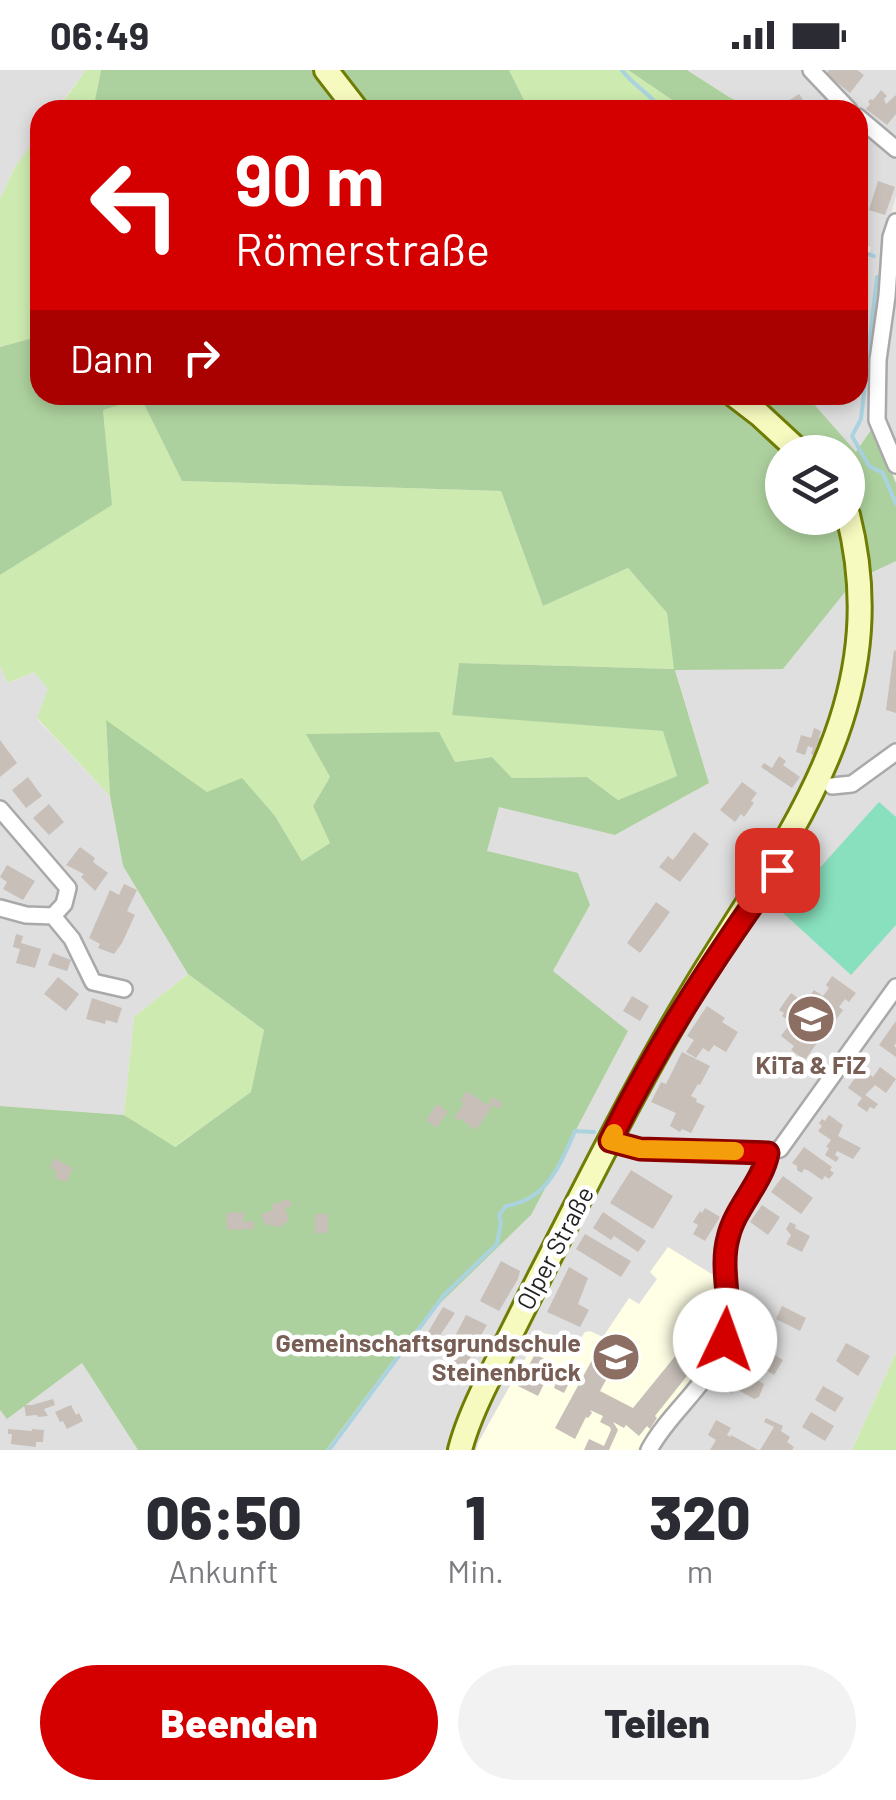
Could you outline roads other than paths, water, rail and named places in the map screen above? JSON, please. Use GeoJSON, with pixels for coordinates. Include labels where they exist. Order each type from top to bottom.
{"type":"FeatureCollection","features":[{"type":"Feature","properties":{"kind":"main road"},"geometry":{"type":"LineString","coordinates":[[326,70],[349,100]]}},
{"type":"Feature","properties":{"kind":"main road"},"geometry":{"type":"LineString","coordinates":[[748,405],[782,435]]}},
{"type":"Feature","properties":{"kind":"main road","name":"Olper Straße"},"geometry":{"type":"LineString","coordinates":[[460,1450],[494,1366],[628,1103],[698,981],[832,786],[858,728],[875,662],[878,624],[874,586],[857,535]]}},
{"type":"Feature","properties":{"kind":"street"},"geometry":{"type":"LineString","coordinates":[[811,70],[840,100]]}},
{"type":"Feature","properties":{"kind":"street"},"geometry":{"type":"LineString","coordinates":[[868,125],[896,149]]}},
{"type":"Feature","properties":{"kind":"street"},"geometry":{"type":"LineString","coordinates":[[896,222],[891,237],[878,360],[877,420],[896,465]]}},
{"type":"Feature","properties":{"kind":"street"},"geometry":{"type":"LineString","coordinates":[[832,786],[852,784],[896,752]]}},
{"type":"Feature","properties":{"kind":"street"},"geometry":{"type":"LineString","coordinates":[[0,809],[68,888],[64,904],[54,916]]}},
{"type":"Feature","properties":{"kind":"street"},"geometry":{"type":"LineString","coordinates":[[0,908],[26,915],[54,916],[72,939],[93,982],[124,989]]}},
{"type":"Feature","properties":{"kind":"street"},"geometry":{"type":"LineString","coordinates":[[610,1141],[640,1149],[768,1153],[780,1148],[896,987]]}},
{"type":"Feature","properties":{"kind":"street"},"geometry":{"type":"LineString","coordinates":[[649,1450],[719,1354],[729,1326],[725,1251],[728,1233],[765,1168],[768,1153]]}},
{"type":"Feature","properties":{"kind":"waterway"},"geometry":{"type":"LineString","coordinates":[[622,70],[653,100]]}},
{"type":"Feature","properties":{"kind":"waterway"},"geometry":{"type":"LineString","coordinates":[[868,254],[874,256]]}},
{"type":"Feature","properties":{"kind":"waterway"},"geometry":{"type":"LineString","coordinates":[[868,357],[877,277]]}},
{"type":"Feature","properties":{"kind":"waterway"},"geometry":{"type":"LineString","coordinates":[[863,405],[861,419],[852,436],[869,466],[883,473],[896,504]]}},
{"type":"Feature","properties":{"kind":"waterway"},"geometry":{"type":"LineString","coordinates":[[329,1450],[444,1295],[497,1244],[499,1215],[506,1206],[542,1189],[575,1131],[594,1132]]}},
{"type":"Feature","properties":{"kind":"place","name":"KiTa & FiZ"},"geometry":{"type":"Point","coordinates":[811,1019]}},
{"type":"Feature","properties":{"kind":"place","name":"Gemeinschaftsgrundschule Steinenbrück"},"geometry":{"type":"Point","coordinates":[616,1357]}}]}
